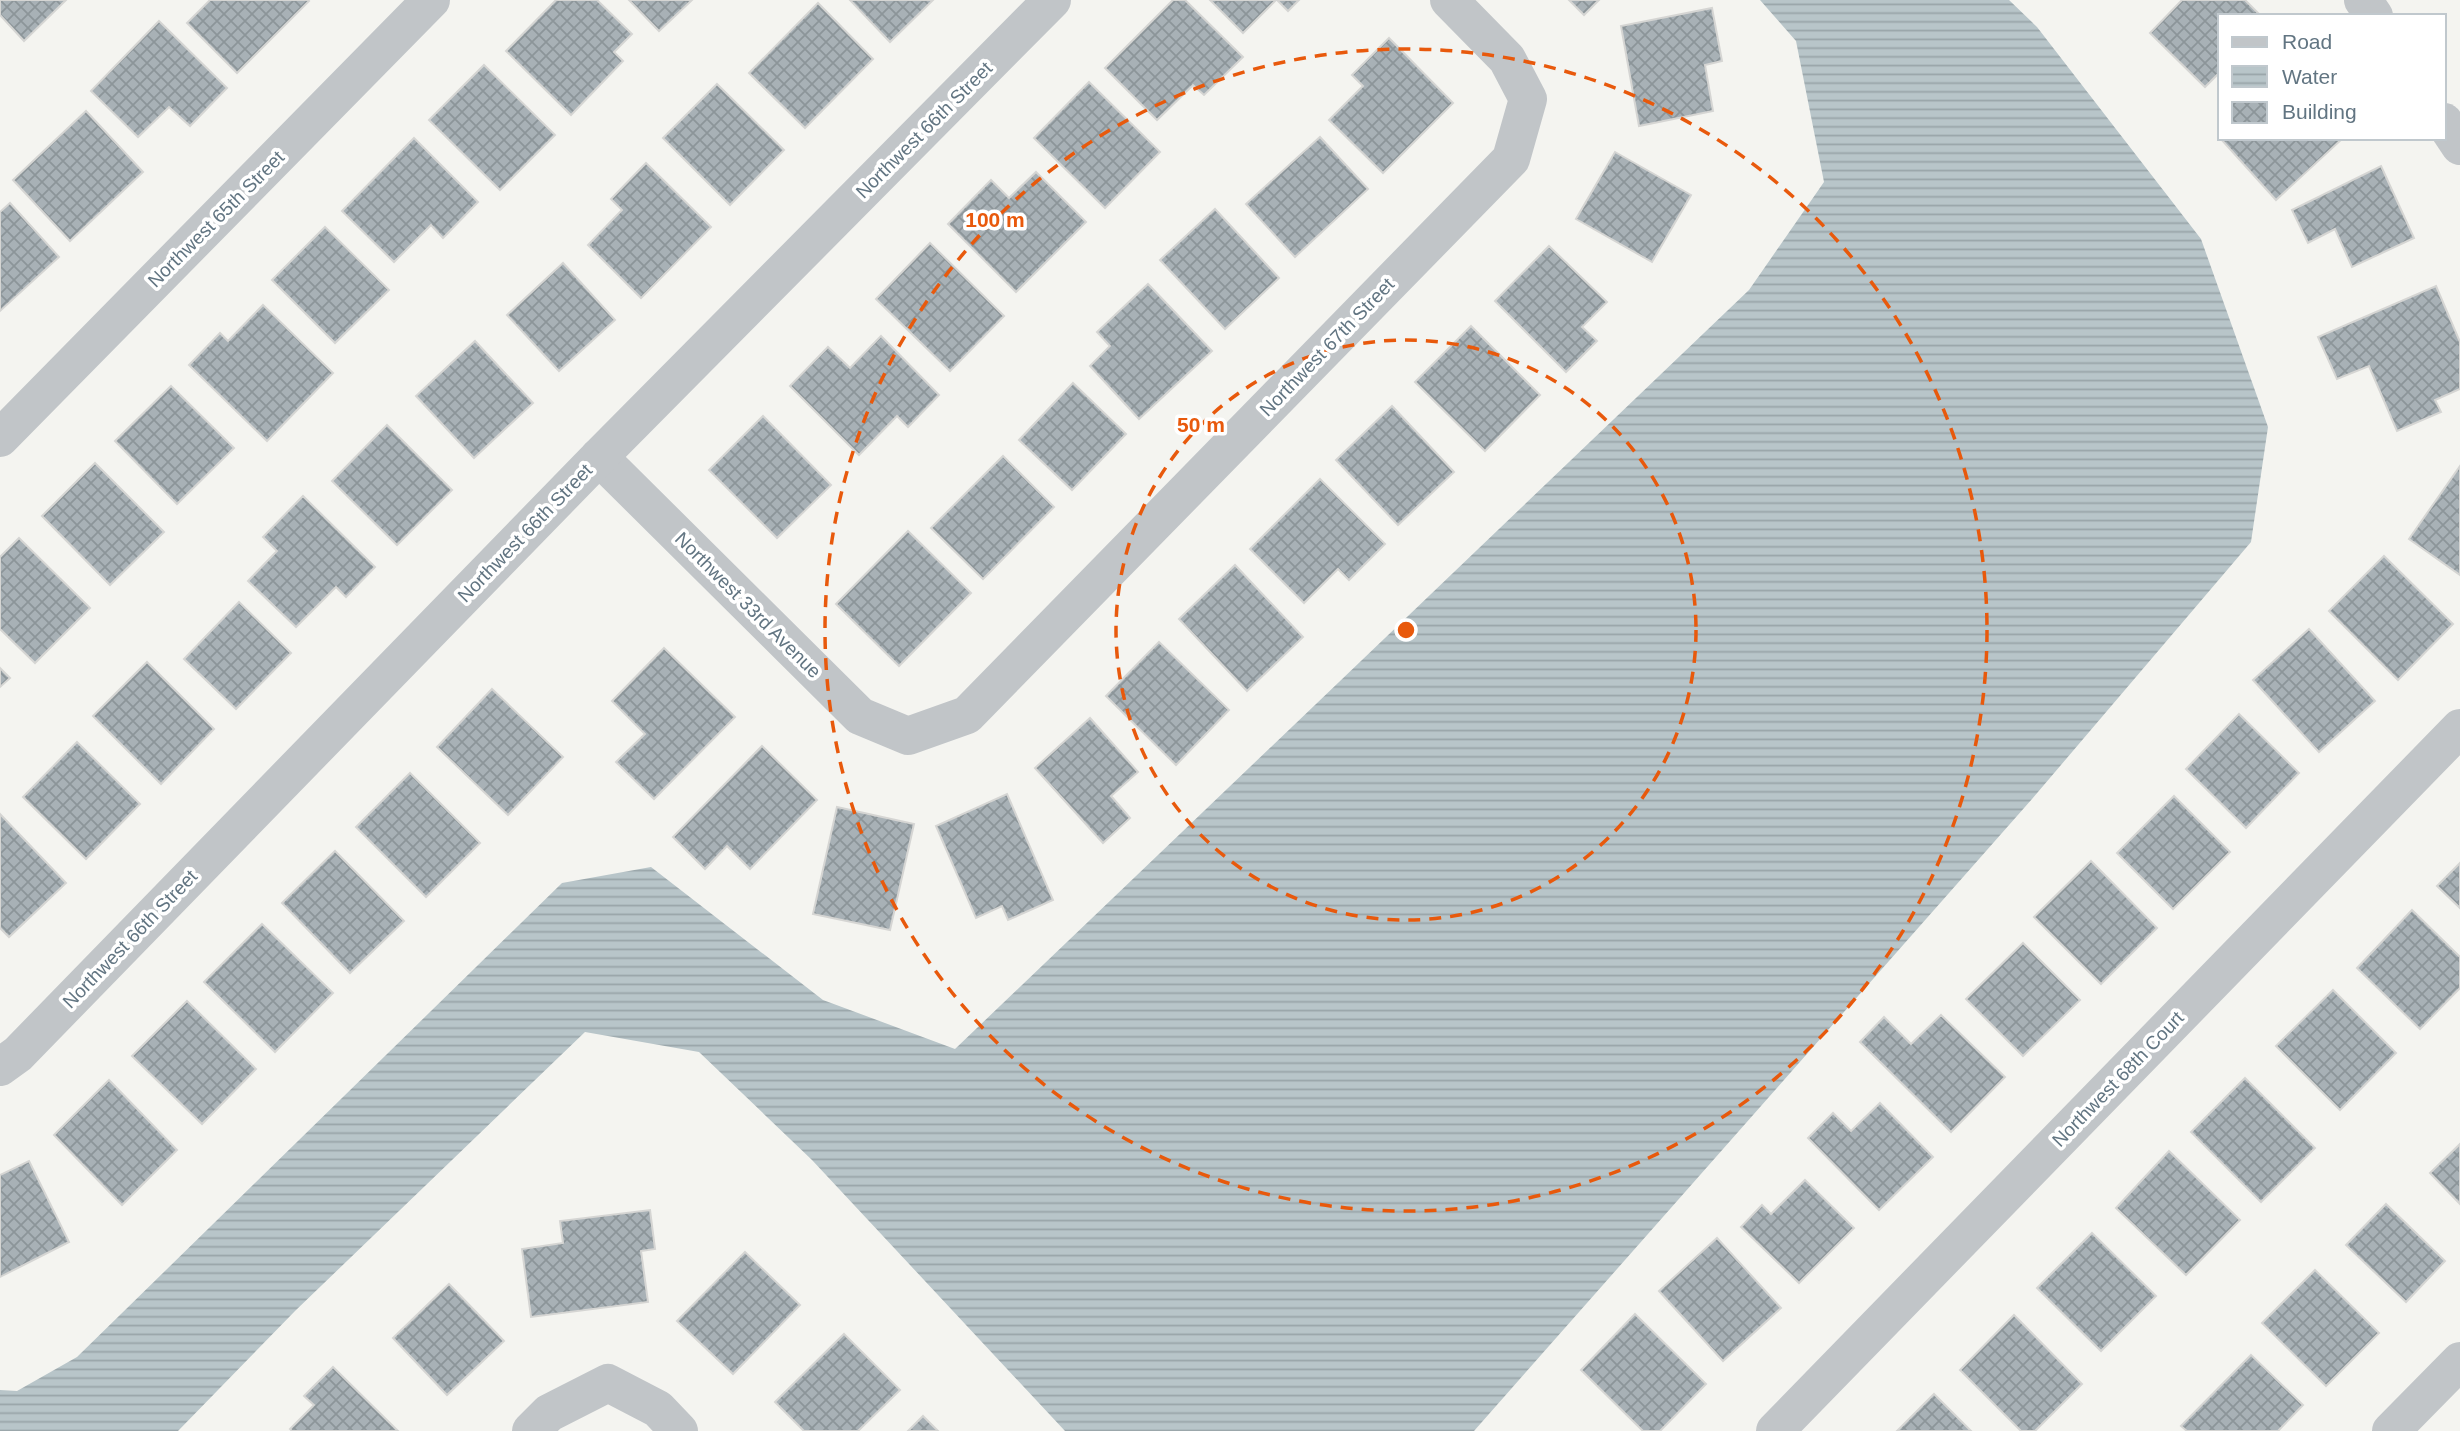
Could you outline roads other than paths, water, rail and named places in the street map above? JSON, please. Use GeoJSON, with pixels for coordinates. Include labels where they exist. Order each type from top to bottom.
{"type":"FeatureCollection","features":[{"type":"Feature","properties":{"kind":"street","name":"Northwest 65th Street"},"geometry":{"type":"LineString","coordinates":[[0,438],[431,0]]}},
{"type":"Feature","properties":{"kind":"street","name":"Northwest 66th Street"},"geometry":{"type":"LineString","coordinates":[[0,1067],[18,1054],[599,457],[1052,0]]}},
{"type":"Feature","properties":{"kind":"street","name":"Northwest 67th Street"},"geometry":{"type":"LineString","coordinates":[[908,736],[967,715],[1511,159],[1528,99],[1507,59],[1449,0]]}},
{"type":"Feature","properties":{"kind":"street"},"geometry":{"type":"LineString","coordinates":[[2446,125],[2460,146]]}},
{"type":"Feature","properties":{"kind":"street","name":"Northwest 33rd Avenue"},"geometry":{"type":"LineString","coordinates":[[599,457],[860,716],[908,736]]}},
{"type":"Feature","properties":{"kind":"street","name":"Northwest 68th Court"},"geometry":{"type":"LineString","coordinates":[[1775,1431],[2460,728]]}},
{"type":"Feature","properties":{"kind":"street"},"geometry":{"type":"LineString","coordinates":[[2391,1431],[2460,1361]]}},
{"type":"Feature","properties":{"kind":"street"},"geometry":{"type":"LineString","coordinates":[[531,1431],[549,1413],[608,1384],[658,1409],[679,1431]]}},
{"type":"Feature","properties":{"kind":"water"},"geometry":{"type":"Polygon","coordinates":[[[1760,0],[2009,0],[2037,27],[2201,239],[2268,427],[2251,542],[2032,799],[1474,1431],[1065,1431],[812,1160],[699,1052],[585,1032],[295,1311],[178,1431],[0,1431],[0,1390],[17,1391],[77,1357],[562,883],[651,867],[823,1000],[955,1049],[1749,290],[1824,182],[1796,41],[1760,0]]]}}]}
